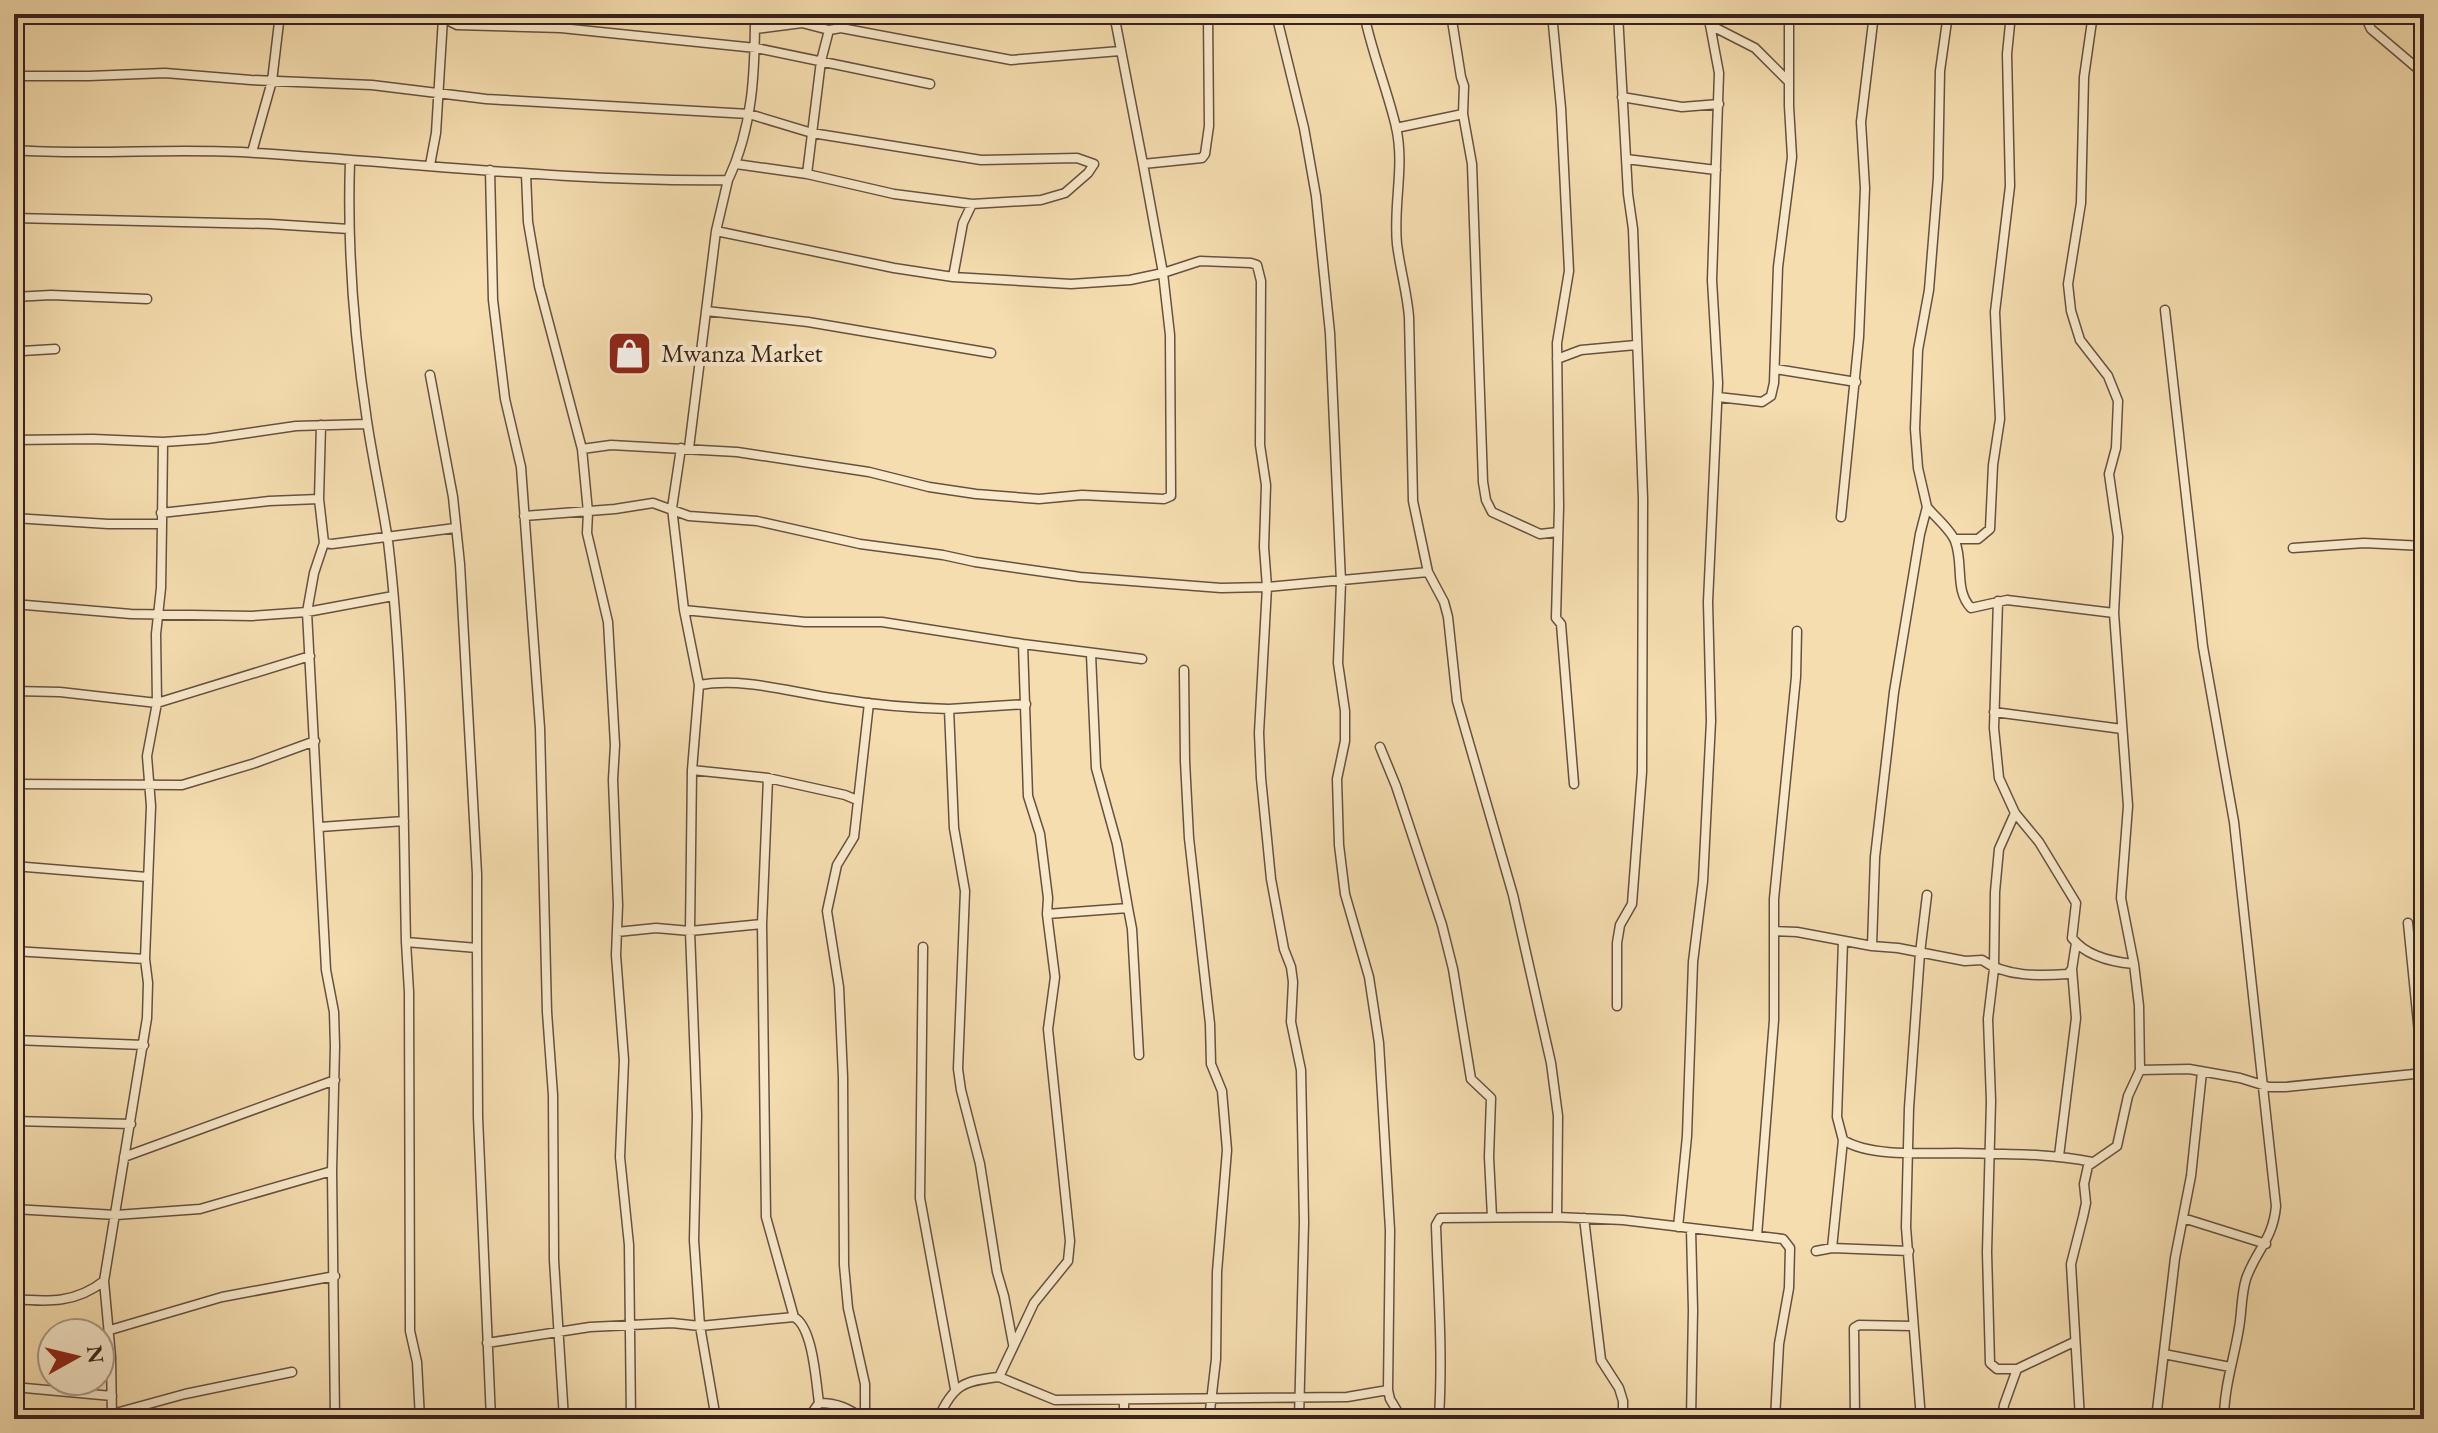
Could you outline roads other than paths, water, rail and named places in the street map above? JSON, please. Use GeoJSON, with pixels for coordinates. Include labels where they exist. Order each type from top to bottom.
{"type":"FeatureCollection","features":[{"type":"Feature","properties":{"kind":"street"},"geometry":{"type":"LineString","coordinates":[[252,152],[272,81],[280,14]]}},
{"type":"Feature","properties":{"kind":"street"},"geometry":{"type":"LineString","coordinates":[[384,14],[443,18],[457,25],[561,28],[756,48],[930,84]]}},
{"type":"Feature","properties":{"kind":"street"},"geometry":{"type":"LineString","coordinates":[[716,1419],[700,1326],[694,1240],[697,1115],[690,931],[692,770],[699,685],[684,610],[672,508],[685,448],[716,231],[754,90],[755,14]]}},
{"type":"Feature","properties":{"kind":"street"},"geometry":{"type":"LineString","coordinates":[[582,449],[611,445],[737,452],[869,472],[929,487],[976,494],[1039,499],[1082,495],[1168,499],[1171,496],[1172,463],[1170,335],[1163,273],[1114,14]]}},
{"type":"Feature","properties":{"kind":"street"},"geometry":{"type":"LineString","coordinates":[[1143,164],[1202,158],[1205,154],[1209,126],[1208,14]]}},
{"type":"Feature","properties":{"kind":"street"},"geometry":{"type":"LineString","coordinates":[[1276,14],[1304,128],[1316,196],[1330,333],[1341,582],[1338,663],[1345,711],[1345,741],[1337,779],[1339,845],[1345,894],[1369,977],[1379,1043],[1390,1230],[1388,1390],[1402,1419]]}},
{"type":"Feature","properties":{"kind":"street"},"geometry":{"type":"LineString","coordinates":[[1364,14],[1396,128],[1401,158],[1397,243],[1408,293],[1412,485],[1428,572],[1444,602],[1448,617],[1457,701],[1513,895],[1551,1063],[1558,1116],[1557,1217]]}},
{"type":"Feature","properties":{"kind":"street"},"geometry":{"type":"LineString","coordinates":[[1451,14],[1464,86],[1463,114],[1472,164],[1486,500],[1492,512],[1522,527],[1540,534],[1558,532]]}},
{"type":"Feature","properties":{"kind":"street"},"geometry":{"type":"LineString","coordinates":[[1552,14],[1561,108],[1569,271],[1566,301],[1558,328],[1556,618],[1561,624],[1574,784]]}},
{"type":"Feature","properties":{"kind":"street"},"geometry":{"type":"LineString","coordinates":[[1617,1006],[1617,943],[1620,925],[1632,904],[1642,772],[1643,499],[1633,229],[1618,14]]}},
{"type":"Feature","properties":{"kind":"street"},"geometry":{"type":"LineString","coordinates":[[1678,1227],[1688,1121],[1693,962],[1703,881],[1711,721],[1708,602],[1718,397],[1712,280],[1719,73],[1708,14]]}},
{"type":"Feature","properties":{"kind":"street"},"geometry":{"type":"LineString","coordinates":[[1718,397],[1768,401],[1771,396],[1776,369],[1778,267],[1792,157],[1788,81],[1789,14]]}},
{"type":"Feature","properties":{"kind":"street"},"geometry":{"type":"LineString","coordinates":[[1841,517],[1856,382],[1865,188],[1861,122],[1874,14]]}},
{"type":"Feature","properties":{"kind":"street"},"geometry":{"type":"LineString","coordinates":[[1872,946],[1875,857],[1894,692],[1927,507],[1918,468],[1915,429],[1918,350],[1929,290],[1938,178],[1940,71],[1948,14]]}},
{"type":"Feature","properties":{"kind":"street"},"geometry":{"type":"LineString","coordinates":[[1955,539],[1978,539],[1990,529],[1993,465],[2000,419],[1995,312],[2010,186],[2007,54],[2011,14]]}},
{"type":"Feature","properties":{"kind":"street"},"geometry":{"type":"LineString","coordinates":[[2080,1419],[2071,1264],[2086,1203],[2086,1173],[2092,1162],[2117,1146],[2128,1096],[2140,1070],[2139,1006],[2120,883],[2128,806],[2114,613],[2118,537],[2109,474],[2116,448],[2118,401],[2108,376],[2080,340],[2071,311],[2068,284],[2081,203],[2084,77],[2093,14]]}},
{"type":"Feature","properties":{"kind":"street"},"geometry":{"type":"LineString","coordinates":[[2364,14],[2371,29],[2424,74]]}},
{"type":"Feature","properties":{"kind":"street"},"geometry":{"type":"LineString","coordinates":[[430,165],[436,133],[443,18]]}},
{"type":"Feature","properties":{"kind":"street"},"geometry":{"type":"LineString","coordinates":[[755,29],[802,23],[1011,60],[1120,51]]}},
{"type":"Feature","properties":{"kind":"street"},"geometry":{"type":"LineString","coordinates":[[1709,24],[1755,48],[1788,81]]}},
{"type":"Feature","properties":{"kind":"street"},"geometry":{"type":"LineString","coordinates":[[807,174],[821,61],[829,30]]}},
{"type":"Feature","properties":{"kind":"street"},"geometry":{"type":"LineString","coordinates":[[14,76],[165,73],[372,85],[486,99],[749,114],[812,133],[981,160],[1077,158],[1094,164],[1065,193],[1041,200],[972,204],[894,194],[807,174],[736,164]]}},
{"type":"Feature","properties":{"kind":"street"},"geometry":{"type":"LineString","coordinates":[[1622,97],[1682,107],[1719,104]]}},
{"type":"Feature","properties":{"kind":"street"},"geometry":{"type":"LineString","coordinates":[[1396,128],[1463,114]]}},
{"type":"Feature","properties":{"kind":"street"},"geometry":{"type":"LineString","coordinates":[[14,150],[79,153],[252,152],[526,174],[649,181],[728,180]]}},
{"type":"Feature","properties":{"kind":"street"},"geometry":{"type":"LineString","coordinates":[[1626,159],[1716,170]]}},
{"type":"Feature","properties":{"kind":"street"},"geometry":{"type":"LineString","coordinates":[[350,161],[351,284],[367,424],[387,538],[393,596],[409,992],[410,1331],[417,1362],[420,1419]]}},
{"type":"Feature","properties":{"kind":"street"},"geometry":{"type":"LineString","coordinates":[[490,170],[493,300],[499,363],[521,467],[540,728],[547,1012],[553,1095],[554,1260],[564,1419]]}},
{"type":"Feature","properties":{"kind":"street"},"geometry":{"type":"LineString","coordinates":[[526,174],[528,222],[539,286],[582,449],[587,533],[608,622],[615,745],[613,780],[618,996],[624,1060],[620,1157],[629,1245],[631,1419]]}},
{"type":"Feature","properties":{"kind":"street"},"geometry":{"type":"LineString","coordinates":[[953,277],[963,223],[972,204]]}},
{"type":"Feature","properties":{"kind":"street"},"geometry":{"type":"LineString","coordinates":[[14,218],[271,224],[349,229]]}},
{"type":"Feature","properties":{"kind":"street"},"geometry":{"type":"LineString","coordinates":[[716,231],[894,268],[953,277],[1071,284],[1130,280],[1200,261],[1257,265],[1261,281],[1260,445],[1266,485],[1264,547],[1267,587],[1259,733],[1271,879],[1284,949],[1291,967],[1291,1022],[1301,1070],[1304,1222],[1299,1419]]}},
{"type":"Feature","properties":{"kind":"street"},"geometry":{"type":"LineString","coordinates":[[14,297],[51,295],[147,299]]}},
{"type":"Feature","properties":{"kind":"street"},"geometry":{"type":"LineString","coordinates":[[2165,310],[2203,647],[2234,822],[2276,1206],[2275,1221],[2266,1244],[2252,1264],[2245,1284],[2242,1315],[2224,1395],[2224,1419]]}},
{"type":"Feature","properties":{"kind":"street"},"geometry":{"type":"LineString","coordinates":[[706,311],[823,325],[991,353]]}},
{"type":"Feature","properties":{"kind":"street"},"geometry":{"type":"LineString","coordinates":[[1557,359],[1581,350],[1636,345]]}},
{"type":"Feature","properties":{"kind":"street"},"geometry":{"type":"LineString","coordinates":[[14,363],[17,353],[22,351],[55,349]]}},
{"type":"Feature","properties":{"kind":"street"},"geometry":{"type":"LineString","coordinates":[[1776,369],[1856,382]]}},
{"type":"Feature","properties":{"kind":"street"},"geometry":{"type":"LineString","coordinates":[[430,375],[451,484],[460,564],[477,860],[478,1117],[491,1419]]}},
{"type":"Feature","properties":{"kind":"street"},"geometry":{"type":"LineString","coordinates":[[14,440],[163,442],[321,425],[367,424]]}},
{"type":"Feature","properties":{"kind":"street"},"geometry":{"type":"LineString","coordinates":[[321,425],[319,499],[324,543],[314,573],[307,612],[326,970],[334,1012],[335,1419]]}},
{"type":"Feature","properties":{"kind":"street"},"geometry":{"type":"LineString","coordinates":[[108,1317],[104,1281],[144,1045],[148,983],[145,959],[151,806],[147,756],[157,703],[163,442]]}},
{"type":"Feature","properties":{"kind":"street"},"geometry":{"type":"LineString","coordinates":[[161,513],[269,501],[319,499]]}},
{"type":"Feature","properties":{"kind":"street"},"geometry":{"type":"LineString","coordinates":[[524,516],[588,512],[653,503],[689,516],[757,521],[860,544],[1031,571],[1221,588],[1341,582],[1428,572]]}},
{"type":"Feature","properties":{"kind":"street"},"geometry":{"type":"LineString","coordinates":[[1927,507],[1955,539],[1965,601],[1971,608],[1998,601],[2114,613]]}},
{"type":"Feature","properties":{"kind":"street"},"geometry":{"type":"LineString","coordinates":[[14,518],[162,524]]}},
{"type":"Feature","properties":{"kind":"street"},"geometry":{"type":"LineString","coordinates":[[324,543],[455,528]]}},
{"type":"Feature","properties":{"kind":"street"},"geometry":{"type":"LineString","coordinates":[[2293,548],[2337,543],[2424,546]]}},
{"type":"Feature","properties":{"kind":"street"},"geometry":{"type":"LineString","coordinates":[[14,604],[75,611],[252,616],[307,612],[393,596]]}},
{"type":"Feature","properties":{"kind":"street"},"geometry":{"type":"LineString","coordinates":[[1998,601],[1994,712],[1999,778],[2015,813],[2039,842],[2076,903],[2071,934],[2076,943],[2104,958],[2134,964]]}},
{"type":"Feature","properties":{"kind":"street"},"geometry":{"type":"LineString","coordinates":[[684,610],[805,622],[882,622],[1142,659]]}},
{"type":"Feature","properties":{"kind":"street"},"geometry":{"type":"LineString","coordinates":[[1757,1236],[1774,1020],[1774,899],[1796,677],[1797,631]]}},
{"type":"Feature","properties":{"kind":"street"},"geometry":{"type":"LineString","coordinates":[[999,1377],[1034,1303],[1068,1261],[1070,1241],[1050,1066],[1048,1029],[1055,977],[1047,914],[1048,898],[1040,834],[1028,796],[1023,644]]}},
{"type":"Feature","properties":{"kind":"street"},"geometry":{"type":"LineString","coordinates":[[1091,654],[1096,768],[1117,844],[1132,929],[1139,1055]]}},
{"type":"Feature","properties":{"kind":"street"},"geometry":{"type":"LineString","coordinates":[[14,691],[60,692],[157,703],[310,656]]}},
{"type":"Feature","properties":{"kind":"street"},"geometry":{"type":"LineString","coordinates":[[1184,670],[1189,838],[1210,1024],[1211,1064],[1222,1091],[1227,1150],[1217,1272],[1216,1359],[1209,1419]]}},
{"type":"Feature","properties":{"kind":"street"},"geometry":{"type":"LineString","coordinates":[[699,685],[736,682],[909,708],[1026,704]]}},
{"type":"Feature","properties":{"kind":"street"},"geometry":{"type":"LineString","coordinates":[[819,1403],[832,1403],[849,1409],[862,1419],[865,1409],[865,1384],[850,1319],[844,1265],[839,987],[827,911],[837,865],[854,837],[869,703]]}},
{"type":"Feature","properties":{"kind":"street"},"geometry":{"type":"LineString","coordinates":[[949,709],[954,828],[965,891],[958,1069],[980,1164],[997,1272],[1013,1345]]}},
{"type":"Feature","properties":{"kind":"street"},"geometry":{"type":"LineString","coordinates":[[1994,712],[2122,729]]}},
{"type":"Feature","properties":{"kind":"street"},"geometry":{"type":"LineString","coordinates":[[14,784],[149,785],[193,782],[315,741]]}},
{"type":"Feature","properties":{"kind":"street"},"geometry":{"type":"LineString","coordinates":[[1380,747],[1394,779],[1442,925],[1455,980],[1471,1079],[1491,1098],[1489,1157],[1492,1217]]}},
{"type":"Feature","properties":{"kind":"street"},"geometry":{"type":"LineString","coordinates":[[692,770],[768,778],[857,800]]}},
{"type":"Feature","properties":{"kind":"street"},"geometry":{"type":"LineString","coordinates":[[768,778],[762,924],[766,1217],[794,1317]]}},
{"type":"Feature","properties":{"kind":"street"},"geometry":{"type":"LineString","coordinates":[[2015,813],[1999,849],[1994,969],[1988,1019],[1991,1101],[1987,1252],[1990,1363],[1997,1369],[2017,1369],[2074,1342]]}},
{"type":"Feature","properties":{"kind":"street"},"geometry":{"type":"LineString","coordinates":[[320,827],[404,821]]}},
{"type":"Feature","properties":{"kind":"street"},"geometry":{"type":"LineString","coordinates":[[14,866],[147,877]]}},
{"type":"Feature","properties":{"kind":"street"},"geometry":{"type":"LineString","coordinates":[[1921,1419],[1906,1227],[1907,1152],[1920,953],[1927,895]]}},
{"type":"Feature","properties":{"kind":"street"},"geometry":{"type":"LineString","coordinates":[[1047,914],[1128,908]]}},
{"type":"Feature","properties":{"kind":"street"},"geometry":{"type":"LineString","coordinates":[[2140,1070],[2171,1068],[2285,1087],[2424,1073],[2408,923]]}},
{"type":"Feature","properties":{"kind":"street"},"geometry":{"type":"LineString","coordinates":[[617,932],[656,928],[690,931],[762,924]]}},
{"type":"Feature","properties":{"kind":"street"},"geometry":{"type":"LineString","coordinates":[[1774,931],[1797,932],[1965,961],[1982,960],[1994,969],[2013,973],[2066,974],[2072,969]]}},
{"type":"Feature","properties":{"kind":"street"},"geometry":{"type":"LineString","coordinates":[[1832,1248],[1843,1140],[1837,1117],[1843,941]]}},
{"type":"Feature","properties":{"kind":"street"},"geometry":{"type":"LineString","coordinates":[[406,942],[477,948]]}},
{"type":"Feature","properties":{"kind":"street"},"geometry":{"type":"LineString","coordinates":[[2059,1156],[2076,1018],[2072,969],[2076,943]]}},
{"type":"Feature","properties":{"kind":"street"},"geometry":{"type":"LineString","coordinates":[[923,947],[920,1198],[955,1389]]}},
{"type":"Feature","properties":{"kind":"street"},"geometry":{"type":"LineString","coordinates":[[14,951],[145,959]]}},
{"type":"Feature","properties":{"kind":"street"},"geometry":{"type":"LineString","coordinates":[[14,1040],[144,1045]]}},
{"type":"Feature","properties":{"kind":"street"},"geometry":{"type":"LineString","coordinates":[[2156,1419],[2158,1384],[2191,1176],[2202,1072]]}},
{"type":"Feature","properties":{"kind":"street"},"geometry":{"type":"LineString","coordinates":[[124,1157],[335,1080]]}},
{"type":"Feature","properties":{"kind":"street"},"geometry":{"type":"LineString","coordinates":[[14,1121],[131,1124]]}},
{"type":"Feature","properties":{"kind":"street"},"geometry":{"type":"LineString","coordinates":[[1843,1140],[1866,1149],[2059,1156],[2092,1162]]}},
{"type":"Feature","properties":{"kind":"street"},"geometry":{"type":"LineString","coordinates":[[14,1209],[116,1215],[200,1209],[332,1171]]}},
{"type":"Feature","properties":{"kind":"street"},"geometry":{"type":"LineString","coordinates":[[1410,1419],[1440,1418],[1442,1358],[1438,1329],[1436,1225],[1440,1218],[1557,1217],[1783,1239],[1790,1248],[1789,1288],[1779,1344],[1775,1419]]}},
{"type":"Feature","properties":{"kind":"street"},"geometry":{"type":"LineString","coordinates":[[1584,1218],[1598,1345],[1601,1360],[1612,1375],[1623,1401],[1623,1419]]}},
{"type":"Feature","properties":{"kind":"street"},"geometry":{"type":"LineString","coordinates":[[2183,1218],[2266,1244]]}},
{"type":"Feature","properties":{"kind":"street"},"geometry":{"type":"LineString","coordinates":[[1691,1229],[1691,1419]]}},
{"type":"Feature","properties":{"kind":"street"},"geometry":{"type":"LineString","coordinates":[[1816,1251],[1832,1248],[1909,1251]]}},
{"type":"Feature","properties":{"kind":"street"},"geometry":{"type":"LineString","coordinates":[[116,1328],[222,1297],[335,1276]]}},
{"type":"Feature","properties":{"kind":"street"},"geometry":{"type":"LineString","coordinates":[[14,1299],[39,1301],[81,1296],[104,1281]]}},
{"type":"Feature","properties":{"kind":"street"},"geometry":{"type":"LineString","coordinates":[[487,1343],[558,1331],[672,1323],[700,1326],[794,1317],[802,1321],[807,1332],[819,1403],[812,1413],[812,1419]]}},
{"type":"Feature","properties":{"kind":"street"},"geometry":{"type":"LineString","coordinates":[[1855,1419],[1854,1328],[1859,1325],[1912,1326]]}},
{"type":"Feature","properties":{"kind":"street"},"geometry":{"type":"LineString","coordinates":[[2164,1354],[2230,1367]]}},
{"type":"Feature","properties":{"kind":"street"},"geometry":{"type":"LineString","coordinates":[[2002,1419],[2017,1369]]}},
{"type":"Feature","properties":{"kind":"street"},"geometry":{"type":"LineString","coordinates":[[112,1417],[185,1394],[292,1372]]}},
{"type":"Feature","properties":{"kind":"street"},"geometry":{"type":"LineString","coordinates":[[938,1419],[955,1389],[970,1380],[999,1377],[1055,1400],[1347,1397],[1388,1390]]}},
{"type":"Feature","properties":{"kind":"street"},"geometry":{"type":"LineString","coordinates":[[14,1387],[36,1389]]}},
{"type":"Feature","properties":{"kind":"street"},"geometry":{"type":"LineString","coordinates":[[1124,1400],[1124,1419]]}},
{"type":"Feature","properties":{"kind":"place","name":"Mwanza Market"},"geometry":{"type":"Point","coordinates":[630,353]}}]}
